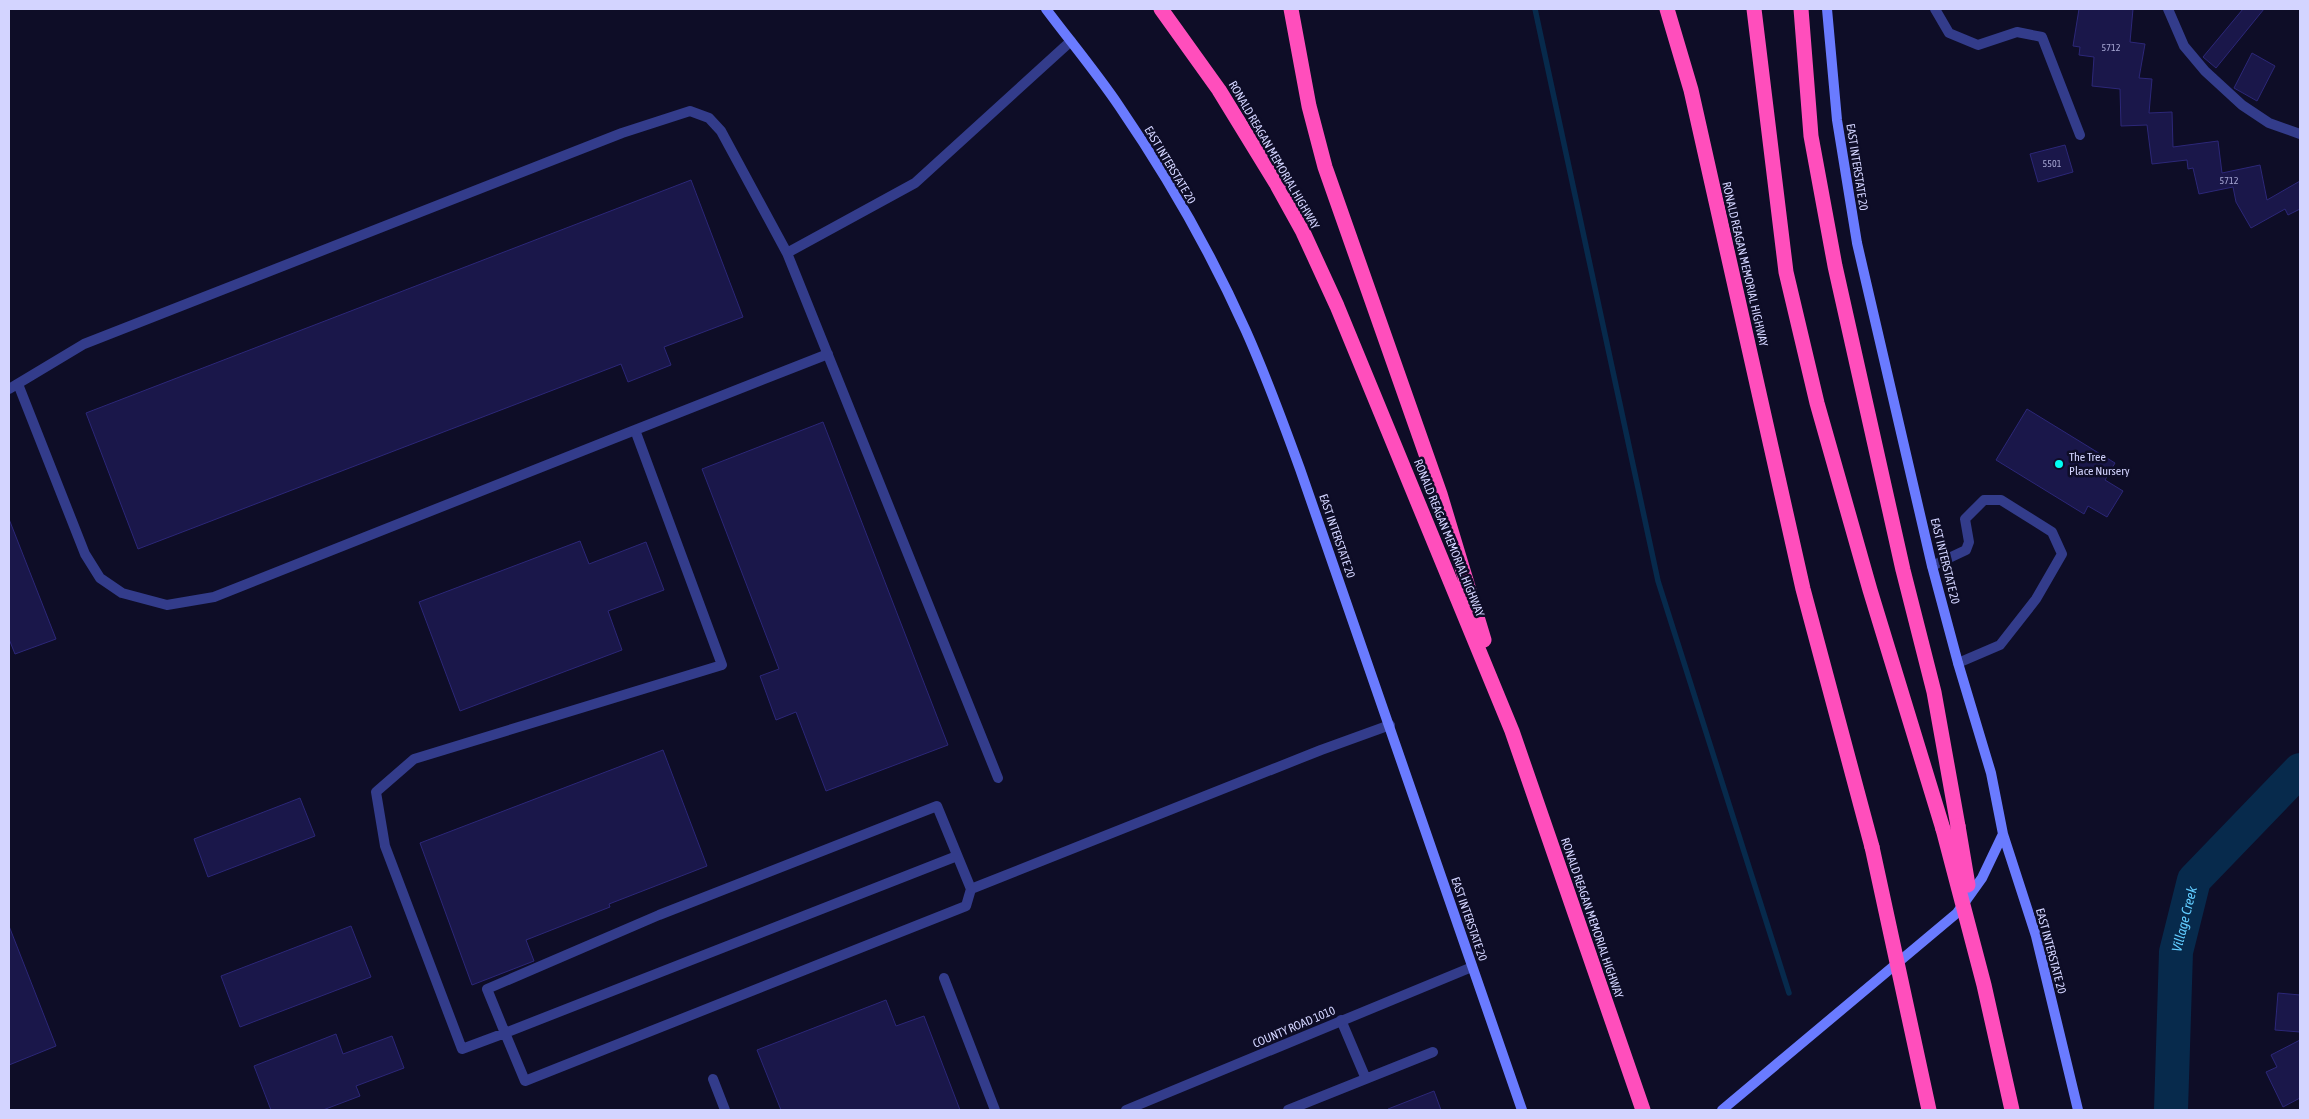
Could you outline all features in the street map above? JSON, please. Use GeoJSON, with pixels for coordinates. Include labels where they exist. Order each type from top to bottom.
{"type":"FeatureCollection","features":[{"type":"Feature","properties":{"kind":"highway","name":"RONALD REAGAN MEMORIAL HIGHWAY"},"geometry":{"type":"LineString","coordinates":[[1161,9],[1219,90],[1276,183],[1302,232],[1374,393],[1512,731],[1643,1110]]}},
{"type":"Feature","properties":{"kind":"highway"},"geometry":{"type":"LineString","coordinates":[[1291,9],[1309,106],[1325,167],[1440,494],[1512,731]]}},
{"type":"Feature","properties":{"kind":"highway","name":"RONALD REAGAN MEMORIAL HIGHWAY"},"geometry":{"type":"LineString","coordinates":[[1667,9],[1691,90],[1803,589],[1872,848],[1929,1110]]}},
{"type":"Feature","properties":{"kind":"highway"},"geometry":{"type":"LineString","coordinates":[[1754,9],[1786,272],[1817,403],[1870,590],[1943,829],[1984,985],[2012,1110]]}},
{"type":"Feature","properties":{"kind":"highway"},"geometry":{"type":"LineString","coordinates":[[1801,9],[1811,136],[1834,266],[1890,512],[1934,692],[1984,985]]}},
{"type":"Feature","properties":{"kind":"main road","name":"EAST INTERSTATE 20"},"geometry":{"type":"LineString","coordinates":[[1046,9],[1119,106],[1171,188],[1212,261],[1246,330],[1283,423],[1390,726],[1522,1110]]}},
{"type":"Feature","properties":{"kind":"main road","name":"EAST INTERSTATE 20"},"geometry":{"type":"LineString","coordinates":[[1827,9],[1837,120],[1857,243],[1932,566],[1990,773],[2003,834],[2036,936],[2078,1110]]}},
{"type":"Feature","properties":{"kind":"main road"},"geometry":{"type":"LineString","coordinates":[[1722,1110],[1957,913],[1982,878],[2003,834]]}},
{"type":"Feature","properties":{"kind":"street"},"geometry":{"type":"LineString","coordinates":[[1935,9],[1950,33],[1978,45],[2017,32],[2042,37],[2080,135]]}},
{"type":"Feature","properties":{"kind":"street"},"geometry":{"type":"LineString","coordinates":[[2168,9],[2184,46],[2205,71],[2242,105],[2270,123],[2300,134]]}},
{"type":"Feature","properties":{"kind":"street"},"geometry":{"type":"LineString","coordinates":[[787,253],[915,183],[1071,41]]}},
{"type":"Feature","properties":{"kind":"street"},"geometry":{"type":"LineString","coordinates":[[828,354],[214,597],[167,605],[122,593],[100,578],[85,554],[14,387],[84,344],[622,132],[690,110],[708,118],[721,131],[787,253],[828,354],[998,778]]}},
{"type":"Feature","properties":{"kind":"street"},"geometry":{"type":"LineString","coordinates":[[635,430],[722,665],[414,759],[376,792],[385,846],[462,1049],[957,856]]}},
{"type":"Feature","properties":{"kind":"street"},"geometry":{"type":"LineString","coordinates":[[1932,566],[1966,550],[1969,542],[1965,519],[1984,500],[2001,500],[2052,532],[2062,554],[2036,599],[2000,645],[1958,663]]}},
{"type":"Feature","properties":{"kind":"street"},"geometry":{"type":"LineString","coordinates":[[971,889],[1322,750],[1390,726]]}},
{"type":"Feature","properties":{"kind":"street"},"geometry":{"type":"LineString","coordinates":[[936,806],[957,856],[971,889],[966,906],[525,1081],[487,990],[659,915],[936,806]]}},
{"type":"Feature","properties":{"kind":"street","name":"COUNTY ROAD 1010"},"geometry":{"type":"LineString","coordinates":[[1126,1110],[1472,967]]}},
{"type":"Feature","properties":{"kind":"street"},"geometry":{"type":"LineString","coordinates":[[944,978],[995,1110]]}},
{"type":"Feature","properties":{"kind":"street"},"geometry":{"type":"LineString","coordinates":[[1341,1020],[1366,1079]]}},
{"type":"Feature","properties":{"kind":"street"},"geometry":{"type":"LineString","coordinates":[[1288,1110],[1433,1052]]}},
{"type":"Feature","properties":{"kind":"street"},"geometry":{"type":"LineString","coordinates":[[713,1079],[726,1110]]}},
{"type":"Feature","properties":{"kind":"building"},"geometry":{"type":"Polygon","coordinates":[[[2079,9],[2133,9],[2130,42],[2145,44],[2139,78],[2152,79],[2149,113],[2172,112],[2173,147],[2218,141],[2222,173],[2260,165],[2267,200],[2300,181],[2300,209],[2288,215],[2285,209],[2251,228],[2236,202],[2233,187],[2199,194],[2193,168],[2188,169],[2187,160],[2152,164],[2147,125],[2121,126],[2120,89],[2092,86],[2094,57],[2079,55],[2080,47],[2073,46],[2079,9]]]}},
{"type":"Feature","properties":{"kind":"building"},"geometry":{"type":"Polygon","coordinates":[[[2243,9],[2264,9],[2216,68],[2203,57],[2243,9]]]}},
{"type":"Feature","properties":{"kind":"building"},"geometry":{"type":"Polygon","coordinates":[[[2252,53],[2275,66],[2257,101],[2234,88],[2252,53]]]}},
{"type":"Feature","properties":{"kind":"building"},"geometry":{"type":"Polygon","coordinates":[[[2065,145],[2073,172],[2038,182],[2030,154],[2065,145]]]}},
{"type":"Feature","properties":{"kind":"building"},"geometry":{"type":"Polygon","coordinates":[[[691,180],[743,317],[664,347],[671,365],[628,382],[621,364],[138,549],[86,413],[691,180]]]}},
{"type":"Feature","properties":{"kind":"building","name":"The Tree Place Nursery"},"geometry":{"type":"Polygon","coordinates":[[[2027,409],[2115,463],[2105,480],[2123,491],[2107,517],[2088,506],[2084,514],[1996,460],[2027,409]]]}},
{"type":"Feature","properties":{"kind":"building"},"geometry":{"type":"Polygon","coordinates":[[[823,422],[948,745],[826,791],[796,712],[776,720],[760,676],[779,669],[702,469],[823,422]]]}},
{"type":"Feature","properties":{"kind":"building"},"geometry":{"type":"Polygon","coordinates":[[[9,519],[56,639],[15,654],[9,639],[9,519]]]}},
{"type":"Feature","properties":{"kind":"building"},"geometry":{"type":"Polygon","coordinates":[[[580,541],[589,564],[646,542],[664,590],[608,611],[622,650],[460,711],[419,602],[580,541]]]}},
{"type":"Feature","properties":{"kind":"building"},"geometry":{"type":"Polygon","coordinates":[[[663,750],[707,866],[609,904],[610,907],[526,940],[534,961],[472,985],[420,843],[663,750]]]}},
{"type":"Feature","properties":{"kind":"building"},"geometry":{"type":"Polygon","coordinates":[[[300,798],[315,836],[208,877],[194,839],[300,798]]]}},
{"type":"Feature","properties":{"kind":"building"},"geometry":{"type":"Polygon","coordinates":[[[9,926],[56,1046],[9,1065],[9,926]]]}},
{"type":"Feature","properties":{"kind":"building"},"geometry":{"type":"Polygon","coordinates":[[[351,926],[371,977],[240,1027],[221,976],[351,926]]]}},
{"type":"Feature","properties":{"kind":"building"},"geometry":{"type":"Polygon","coordinates":[[[2278,993],[2300,995],[2300,1032],[2275,1030],[2278,993]]]}},
{"type":"Feature","properties":{"kind":"building"},"geometry":{"type":"Polygon","coordinates":[[[886,1000],[896,1026],[924,1016],[960,1110],[781,1110],[757,1050],[886,1000]]]}},
{"type":"Feature","properties":{"kind":"building"},"geometry":{"type":"Polygon","coordinates":[[[336,1034],[343,1054],[392,1036],[404,1068],[356,1086],[360,1096],[323,1110],[271,1110],[254,1066],[336,1034]]]}},
{"type":"Feature","properties":{"kind":"building"},"geometry":{"type":"Polygon","coordinates":[[[2300,1040],[2300,1098],[2283,1107],[2266,1072],[2277,1067],[2271,1055],[2300,1040]]]}},
{"type":"Feature","properties":{"kind":"building"},"geometry":{"type":"Polygon","coordinates":[[[1434,1091],[1441,1110],[1388,1110],[1388,1109],[1434,1091]]]}},
{"type":"Feature","properties":{"kind":"waterway"},"geometry":{"type":"LineString","coordinates":[[1535,9],[1658,581],[1789,993]]}},
{"type":"Feature","properties":{"kind":"waterway","name":"Village Creek"},"geometry":{"type":"LineString","coordinates":[[2171,1110],[2176,952],[2194,880],[2300,770]]}},
{"type":"Feature","properties":{"kind":"place","name":"The Tree Place Nursery"},"geometry":{"type":"Point","coordinates":[2059,464]}}]}
